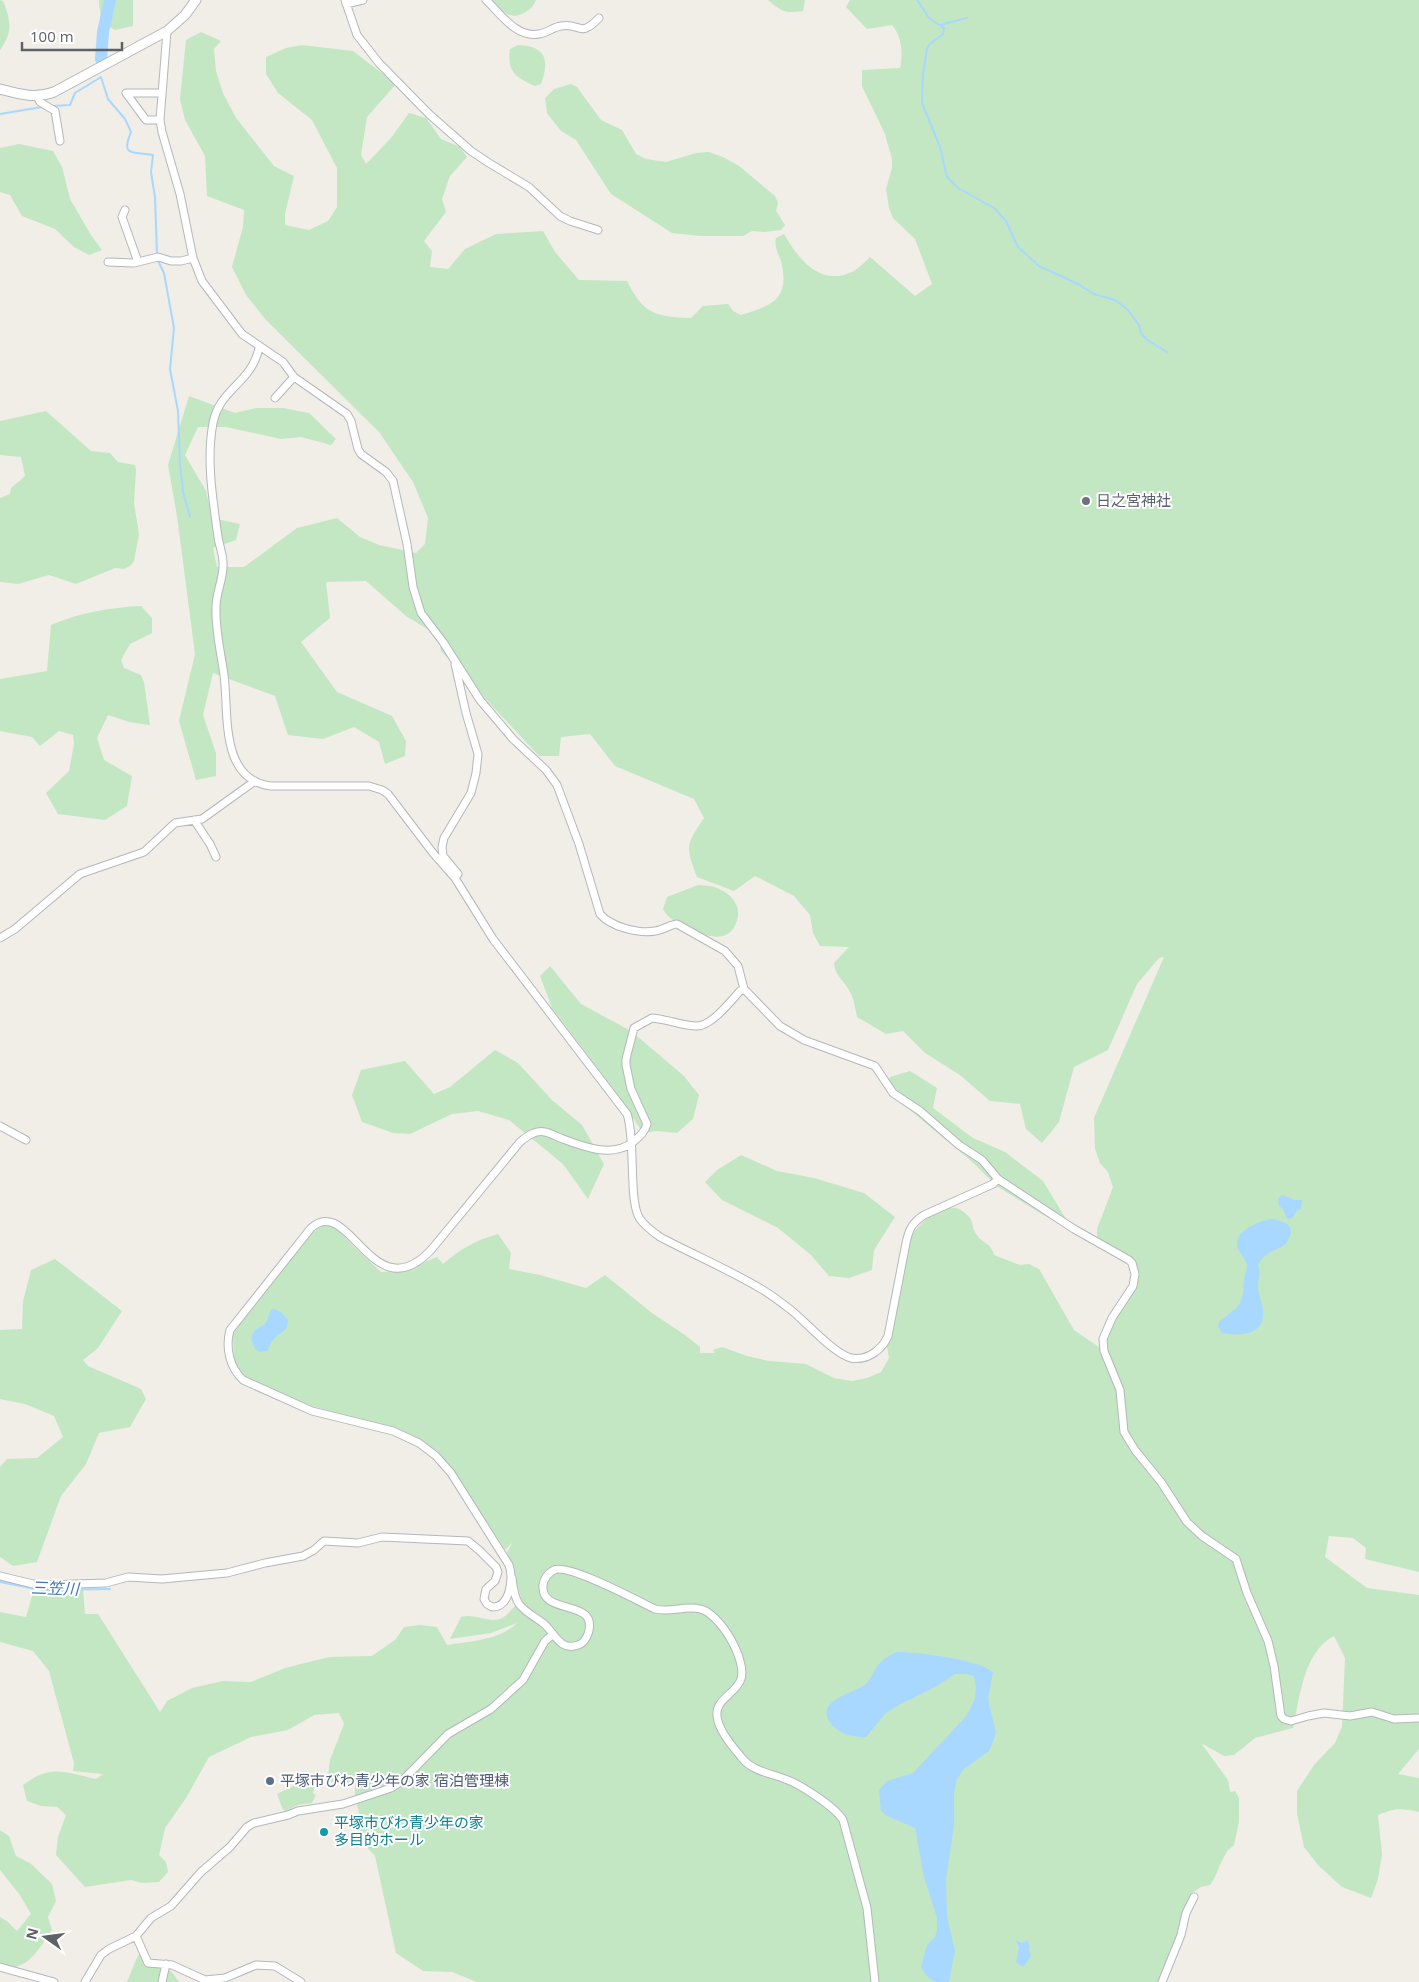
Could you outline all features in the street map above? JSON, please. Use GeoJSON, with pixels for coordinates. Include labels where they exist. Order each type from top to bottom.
{"type":"FeatureCollection","features":[{"type":"Feature","properties":{"kind":"street"},"geometry":{"type":"LineString","coordinates":[[0,89],[22,95],[37,96],[54,92],[167,31],[185,15],[196,0]]}},
{"type":"Feature","properties":{"kind":"street"},"geometry":{"type":"LineString","coordinates":[[363,0],[345,2],[357,35],[379,63],[429,114],[477,155],[529,187],[560,216],[598,230]]}},
{"type":"Feature","properties":{"kind":"street"},"geometry":{"type":"LineString","coordinates":[[486,0],[513,27],[531,34],[541,34],[563,25],[581,30],[590,28],[599,18]]}},
{"type":"Feature","properties":{"kind":"street"},"geometry":{"type":"LineString","coordinates":[[167,31],[160,120],[180,194],[193,258],[202,281],[242,334],[283,362],[294,377],[347,414],[361,454],[386,472],[393,481],[421,613],[480,700],[513,739],[546,770],[557,785],[579,844],[600,914],[606,920],[644,932],[658,931],[671,924],[677,924],[725,951],[738,966],[744,989],[786,1030],[804,1040],[875,1066],[893,1093],[920,1111],[959,1145],[982,1160],[998,1180],[1074,1229],[1132,1263],[1135,1274],[1133,1286],[1112,1318],[1103,1340],[1104,1351],[1120,1390],[1124,1432],[1135,1450],[1161,1482],[1187,1522],[1211,1543],[1236,1559],[1247,1593],[1268,1641],[1274,1666],[1281,1716],[1291,1721],[1316,1714],[1334,1713],[1350,1716],[1372,1712],[1394,1719],[1419,1718]]}},
{"type":"Feature","properties":{"kind":"street"},"geometry":{"type":"LineString","coordinates":[[160,120],[146,120],[126,93],[162,93]]}},
{"type":"Feature","properties":{"kind":"street"},"geometry":{"type":"LineString","coordinates":[[37,96],[40,102],[55,111],[60,141]]}},
{"type":"Feature","properties":{"kind":"street"},"geometry":{"type":"LineString","coordinates":[[125,210],[122,217],[138,262]]}},
{"type":"Feature","properties":{"kind":"street"},"geometry":{"type":"LineString","coordinates":[[108,262],[138,262],[158,257],[176,262],[193,258]]}},
{"type":"Feature","properties":{"kind":"street"},"geometry":{"type":"LineString","coordinates":[[260,348],[254,365],[244,379],[222,400],[215,414],[210,457],[218,538],[223,561],[216,608],[226,690],[228,739],[236,760],[255,781],[272,786],[369,786],[382,790],[394,801],[433,853],[455,878],[493,939],[627,1114],[631,1126],[635,1206],[638,1217],[650,1230],[660,1237],[763,1290],[791,1310],[837,1350],[851,1358],[864,1358],[877,1351],[885,1343],[890,1328],[907,1237],[914,1222],[924,1215],[998,1180]]}},
{"type":"Feature","properties":{"kind":"street"},"geometry":{"type":"LineString","coordinates":[[275,398],[294,377]]}},
{"type":"Feature","properties":{"kind":"street"},"geometry":{"type":"LineString","coordinates":[[454,659],[466,713],[478,754],[471,793],[444,838],[442,847],[444,856],[458,874],[455,878]]}},
{"type":"Feature","properties":{"kind":"street"},"geometry":{"type":"LineString","coordinates":[[0,938],[15,929],[80,874],[139,855],[150,848],[175,823],[202,819],[210,815],[255,781]]}},
{"type":"Feature","properties":{"kind":"street"},"geometry":{"type":"LineString","coordinates":[[194,820],[216,857]]}},
{"type":"Feature","properties":{"kind":"street"},"geometry":{"type":"LineString","coordinates":[[744,989],[713,1019],[704,1025],[694,1026],[652,1018],[634,1028],[626,1065],[631,1089],[647,1124],[645,1130],[632,1142],[616,1151],[574,1143],[545,1132],[529,1134],[520,1142],[431,1250],[418,1263],[398,1268],[385,1266],[371,1257],[339,1224],[328,1221],[316,1225],[236,1321],[229,1335],[231,1363],[236,1373],[243,1380],[271,1394],[312,1411],[402,1434],[428,1449],[443,1463],[458,1483],[506,1558],[512,1573],[518,1603],[527,1613],[545,1624],[552,1636],[561,1644],[579,1645],[585,1640],[589,1624],[586,1616],[580,1611],[553,1603],[547,1600],[544,1594],[544,1580],[548,1574],[562,1568],[579,1573],[656,1610],[665,1612],[700,1608],[710,1612],[718,1619],[741,1660],[742,1668],[741,1680],[736,1689],[721,1702],[717,1710],[719,1724],[748,1765],[788,1779],[831,1806],[843,1820],[868,1914],[875,1982]]}},
{"type":"Feature","properties":{"kind":"street"},"geometry":{"type":"LineString","coordinates":[[0,1126],[26,1140]]}},
{"type":"Feature","properties":{"kind":"street"},"geometry":{"type":"LineString","coordinates":[[0,1576],[33,1584],[46,1584],[106,1583],[128,1577],[162,1579],[226,1573],[303,1556],[314,1550],[324,1540],[358,1544],[382,1537],[468,1541],[496,1567],[498,1572],[495,1581],[486,1589],[484,1594],[487,1604],[492,1607],[502,1605],[506,1601],[512,1573]]}},
{"type":"Feature","properties":{"kind":"street"},"geometry":{"type":"LineString","coordinates":[[85,1982],[101,1955],[136,1936],[151,1918],[171,1906],[201,1872],[230,1847],[247,1827],[254,1823],[298,1811],[342,1804],[391,1788],[402,1781],[448,1734],[490,1709],[523,1680],[545,1641],[552,1636]]}},
{"type":"Feature","properties":{"kind":"street"},"geometry":{"type":"LineString","coordinates":[[1162,1982],[1181,1935],[1186,1913],[1194,1897]]}},
{"type":"Feature","properties":{"kind":"street"},"geometry":{"type":"LineString","coordinates":[[136,1936],[148,1963],[172,1965],[205,1980],[225,1978],[250,1966],[275,1966],[300,1982]]}},
{"type":"Feature","properties":{"kind":"street"},"geometry":{"type":"LineString","coordinates":[[162,1982],[166,1964]]}},
{"type":"Feature","properties":{"kind":"street"},"geometry":{"type":"LineString","coordinates":[[0,1967],[54,1982]]}},
{"type":"Feature","properties":{"kind":"green space"},"geometry":{"type":"Polygon","coordinates":[[[0,0],[3,1],[6,8],[9,32],[0,50],[0,0]]]}},
{"type":"Feature","properties":{"kind":"green space"},"geometry":{"type":"Polygon","coordinates":[[[99,0],[133,0],[133,26],[115,30],[102,23],[99,0]]]}},
{"type":"Feature","properties":{"kind":"green space"},"geometry":{"type":"Polygon","coordinates":[[[492,0],[536,0],[527,11],[513,16],[502,10],[492,0]]]}},
{"type":"Feature","properties":{"kind":"green space"},"geometry":{"type":"Polygon","coordinates":[[[768,0],[805,0],[803,11],[787,12],[768,0]]]}},
{"type":"Feature","properties":{"kind":"green space"},"geometry":{"type":"Polygon","coordinates":[[[850,0],[1419,0],[1419,1572],[1365,1559],[1366,1548],[1353,1538],[1329,1536],[1325,1557],[1367,1588],[1419,1595],[1419,1749],[1398,1774],[1419,1778],[1419,1812],[1398,1809],[1378,1815],[1382,1854],[1378,1879],[1371,1898],[1342,1887],[1318,1865],[1304,1847],[1297,1814],[1297,1791],[1314,1765],[1335,1743],[1342,1727],[1345,1658],[1334,1636],[1324,1643],[1309,1664],[1293,1728],[1255,1738],[1234,1755],[1224,1756],[1201,1743],[1228,1780],[1230,1792],[1235,1791],[1239,1798],[1239,1822],[1234,1845],[1227,1851],[1214,1879],[1210,1885],[1201,1887],[1192,1893],[1186,1905],[1172,1951],[1158,1982],[477,1982],[452,1972],[423,1971],[396,1953],[375,1856],[357,1837],[359,1811],[355,1799],[355,1784],[327,1782],[330,1760],[344,1724],[339,1713],[314,1715],[288,1730],[251,1737],[209,1757],[186,1798],[165,1828],[159,1855],[166,1862],[168,1872],[159,1882],[142,1883],[131,1880],[85,1887],[56,1855],[58,1837],[66,1815],[57,1807],[41,1806],[27,1801],[23,1785],[33,1778],[50,1772],[66,1772],[96,1779],[103,1774],[73,1771],[74,1763],[49,1671],[33,1651],[0,1642],[0,1612],[26,1617],[33,1593],[83,1590],[85,1614],[98,1614],[160,1712],[167,1701],[192,1688],[223,1681],[251,1682],[285,1668],[329,1657],[372,1656],[395,1640],[404,1627],[420,1625],[437,1627],[447,1645],[494,1636],[510,1629],[517,1623],[491,1633],[450,1639],[461,1617],[471,1616],[490,1620],[500,1619],[515,1606],[526,1614],[507,1552],[513,1542],[505,1550],[457,1476],[437,1451],[412,1435],[392,1427],[363,1421],[312,1406],[266,1388],[244,1378],[234,1363],[233,1334],[248,1310],[308,1237],[322,1225],[334,1226],[381,1272],[403,1271],[437,1257],[443,1264],[469,1246],[498,1234],[511,1253],[509,1269],[540,1275],[586,1288],[605,1275],[652,1313],[700,1347],[700,1353],[715,1353],[713,1350],[722,1347],[769,1361],[806,1364],[834,1378],[852,1381],[867,1378],[881,1372],[889,1358],[887,1347],[907,1242],[927,1218],[944,1208],[962,1210],[972,1221],[974,1230],[979,1238],[991,1248],[994,1255],[1020,1265],[1029,1264],[1039,1269],[1074,1330],[1099,1347],[1130,1296],[1140,1274],[1133,1259],[1097,1237],[1097,1229],[1113,1187],[1108,1172],[1100,1163],[1095,1149],[1094,1118],[1164,957],[1159,958],[1137,984],[1108,1050],[1074,1067],[1059,1122],[1042,1143],[1026,1129],[1020,1104],[990,1101],[960,1075],[925,1053],[903,1031],[886,1034],[857,1017],[852,996],[838,975],[834,963],[849,947],[820,946],[813,933],[810,915],[794,896],[755,876],[734,891],[697,877],[690,859],[689,846],[704,818],[694,799],[615,766],[590,734],[561,737],[559,756],[539,756],[441,651],[439,639],[429,630],[406,616],[366,581],[326,582],[330,618],[301,642],[337,692],[392,716],[406,741],[405,756],[385,764],[379,742],[354,727],[323,739],[288,735],[275,696],[213,673],[203,715],[216,753],[216,776],[196,780],[179,721],[195,654],[177,516],[168,465],[189,396],[235,413],[256,408],[283,408],[309,413],[336,439],[331,445],[301,437],[281,439],[226,427],[198,427],[185,455],[206,491],[212,518],[240,524],[236,540],[213,548],[217,567],[244,567],[297,528],[337,518],[360,537],[379,545],[416,553],[425,544],[428,518],[413,482],[379,432],[266,320],[246,295],[232,267],[243,227],[244,210],[207,196],[205,156],[185,120],[180,99],[186,40],[201,32],[221,41],[214,49],[216,71],[223,93],[236,118],[274,166],[294,176],[285,214],[285,225],[309,230],[328,221],[337,207],[337,168],[312,120],[278,93],[266,74],[266,57],[286,48],[302,45],[353,51],[396,84],[367,117],[361,155],[366,164],[391,138],[409,113],[426,118],[441,139],[460,147],[467,157],[450,176],[442,199],[446,212],[424,241],[432,251],[430,267],[448,269],[465,249],[496,234],[543,231],[555,252],[579,280],[627,281],[639,301],[652,312],[660,315],[691,318],[703,306],[728,304],[733,311],[741,315],[771,304],[781,292],[783,274],[776,247],[776,238],[784,234],[803,261],[820,273],[829,276],[840,276],[852,272],[870,257],[915,296],[932,284],[915,239],[893,218],[889,208],[886,189],[892,168],[892,159],[885,134],[862,86],[862,70],[900,68],[900,40],[892,25],[867,29],[846,7],[850,0]]]}},
{"type":"Feature","properties":{"kind":"green space"},"geometry":{"type":"Polygon","coordinates":[[[518,45],[535,48],[543,56],[545,68],[541,84],[535,86],[514,73],[510,64],[510,49],[518,45]]]}},
{"type":"Feature","properties":{"kind":"green space"},"geometry":{"type":"Polygon","coordinates":[[[571,84],[577,87],[601,120],[622,130],[636,154],[646,159],[666,162],[696,153],[709,152],[739,166],[775,196],[778,203],[776,211],[785,225],[781,230],[752,231],[743,236],[700,236],[672,233],[611,194],[576,140],[561,131],[547,113],[545,98],[554,89],[571,84]]]}},
{"type":"Feature","properties":{"kind":"green space"},"geometry":{"type":"Polygon","coordinates":[[[19,144],[53,151],[62,167],[70,199],[102,250],[89,255],[74,247],[55,229],[22,216],[10,195],[0,192],[0,148],[19,144]]]}},
{"type":"Feature","properties":{"kind":"green space"},"geometry":{"type":"Polygon","coordinates":[[[46,411],[91,451],[110,453],[118,462],[135,465],[134,503],[139,534],[134,561],[124,569],[115,568],[76,584],[49,575],[18,584],[0,582],[0,498],[10,494],[11,488],[25,476],[21,457],[0,455],[0,421],[46,411]]]}},
{"type":"Feature","properties":{"kind":"green space"},"geometry":{"type":"Polygon","coordinates":[[[141,606],[152,618],[152,633],[130,644],[121,660],[124,668],[141,675],[144,682],[150,725],[129,722],[108,715],[97,738],[104,760],[132,776],[127,806],[105,820],[58,814],[46,793],[69,771],[74,744],[73,735],[59,731],[40,746],[32,737],[0,731],[0,679],[47,671],[51,625],[95,611],[141,606]]]}},
{"type":"Feature","properties":{"kind":"green space"},"geometry":{"type":"Polygon","coordinates":[[[698,885],[717,888],[735,902],[738,917],[734,927],[728,934],[715,937],[701,934],[678,923],[663,909],[667,897],[698,885]]]}},
{"type":"Feature","properties":{"kind":"green space"},"geometry":{"type":"Polygon","coordinates":[[[550,966],[581,1004],[631,1031],[684,1076],[699,1095],[693,1119],[677,1133],[657,1131],[643,1133],[615,1091],[552,1008],[540,976],[550,966]]]}},
{"type":"Feature","properties":{"kind":"green space"},"geometry":{"type":"Polygon","coordinates":[[[495,1050],[518,1063],[552,1100],[582,1125],[604,1164],[588,1199],[563,1164],[509,1120],[478,1111],[452,1114],[410,1134],[393,1133],[362,1122],[352,1095],[361,1070],[405,1061],[434,1094],[450,1087],[495,1050]]]}},
{"type":"Feature","properties":{"kind":"green space"},"geometry":{"type":"Polygon","coordinates":[[[910,1071],[937,1088],[933,1108],[973,1138],[1005,1152],[1043,1181],[1069,1224],[1045,1216],[998,1187],[970,1160],[893,1096],[888,1086],[890,1077],[910,1071]]]}},
{"type":"Feature","properties":{"kind":"green space"},"geometry":{"type":"Polygon","coordinates":[[[741,1155],[777,1171],[814,1178],[864,1193],[895,1217],[874,1250],[872,1270],[849,1278],[829,1276],[811,1255],[778,1228],[722,1200],[705,1182],[717,1170],[741,1155]]]}},
{"type":"Feature","properties":{"kind":"green space"},"geometry":{"type":"Polygon","coordinates":[[[55,1259],[122,1311],[98,1348],[83,1360],[88,1366],[141,1389],[146,1399],[130,1427],[99,1433],[86,1464],[61,1496],[37,1562],[13,1566],[0,1557],[0,1467],[7,1459],[37,1458],[63,1437],[54,1416],[25,1404],[0,1399],[0,1330],[22,1329],[23,1301],[31,1270],[55,1259]]]}},
{"type":"Feature","properties":{"kind":"green space"},"geometry":{"type":"Polygon","coordinates":[[[312,1777],[315,1784],[313,1793],[316,1795],[312,1803],[298,1805],[286,1811],[283,1810],[277,1794],[312,1777]]]}},
{"type":"Feature","properties":{"kind":"green space"},"geometry":{"type":"Polygon","coordinates":[[[0,1830],[9,1836],[16,1856],[30,1863],[52,1884],[56,1901],[48,1917],[52,1930],[31,1958],[18,1966],[9,1967],[0,1966],[0,1917],[17,1931],[31,1914],[20,1895],[0,1870],[0,1830]]]}},
{"type":"Feature","properties":{"kind":"green space"},"geometry":{"type":"Polygon","coordinates":[[[138,1955],[172,1972],[179,1982],[127,1982],[138,1955]]]}},
{"type":"Feature","properties":{"kind":"water"},"geometry":{"type":"Polygon","coordinates":[[[1282,1195],[1295,1200],[1302,1200],[1301,1209],[1292,1218],[1287,1219],[1283,1209],[1279,1206],[1278,1199],[1282,1195]]]}},
{"type":"Feature","properties":{"kind":"water"},"geometry":{"type":"Polygon","coordinates":[[[1273,1219],[1287,1224],[1290,1227],[1291,1233],[1286,1244],[1267,1254],[1258,1265],[1258,1288],[1263,1312],[1262,1322],[1254,1331],[1248,1333],[1222,1333],[1218,1326],[1219,1322],[1238,1306],[1242,1297],[1247,1266],[1237,1247],[1238,1239],[1250,1227],[1273,1219]]]}},
{"type":"Feature","properties":{"kind":"water"},"geometry":{"type":"Polygon","coordinates":[[[272,1309],[279,1311],[288,1320],[287,1328],[273,1340],[268,1351],[258,1352],[252,1343],[252,1337],[258,1328],[265,1324],[272,1309]]]}},
{"type":"Feature","properties":{"kind":"water"},"geometry":{"type":"Polygon","coordinates":[[[896,1652],[918,1653],[961,1660],[985,1667],[993,1672],[988,1699],[996,1733],[989,1751],[963,1770],[957,1779],[954,1793],[954,1826],[946,1879],[947,1917],[955,1951],[949,1982],[932,1980],[921,1967],[927,1945],[935,1937],[937,1918],[924,1877],[915,1828],[887,1816],[881,1811],[879,1790],[887,1781],[913,1773],[967,1715],[975,1699],[976,1687],[974,1676],[955,1674],[937,1686],[899,1705],[886,1713],[866,1737],[840,1732],[827,1717],[827,1710],[831,1704],[838,1698],[867,1683],[882,1661],[896,1652]]]}},
{"type":"Feature","properties":{"kind":"water"},"geometry":{"type":"Polygon","coordinates":[[[1016,1940],[1022,1943],[1027,1940],[1030,1946],[1031,1956],[1024,1966],[1016,1962],[1019,1948],[1016,1940]]]}},
{"type":"Feature","properties":{"kind":"waterway"},"geometry":{"type":"LineString","coordinates":[[101,59],[103,32],[110,0]]}},
{"type":"Feature","properties":{"kind":"waterway"},"geometry":{"type":"LineString","coordinates":[[917,0],[929,18],[944,28],[943,34],[930,44],[927,49],[923,74],[922,103],[940,147],[947,177],[958,188],[994,208],[1006,221],[1018,247],[1039,266],[1078,284],[1094,294],[1115,300],[1128,310],[1146,339],[1167,352]]}},
{"type":"Feature","properties":{"kind":"waterway"},"geometry":{"type":"LineString","coordinates":[[940,25],[967,18]]}},
{"type":"Feature","properties":{"kind":"waterway"},"geometry":{"type":"LineString","coordinates":[[52,106],[70,105],[75,93],[101,77],[108,99],[125,119],[131,132],[128,140],[128,150],[135,153],[153,155],[151,172],[155,197],[157,254]]}},
{"type":"Feature","properties":{"kind":"waterway"},"geometry":{"type":"LineString","coordinates":[[0,114],[42,107]]}},
{"type":"Feature","properties":{"kind":"waterway"},"geometry":{"type":"LineString","coordinates":[[157,259],[164,273],[174,328],[170,369],[178,411],[183,492],[190,517]]}},
{"type":"Feature","properties":{"kind":"waterway","name":"三笠川"},"geometry":{"type":"LineString","coordinates":[[0,1582],[41,1590],[110,1589]]}},
{"type":"Feature","properties":{"kind":"place","name":"日之宮神社"},"geometry":{"type":"Point","coordinates":[1086,501]}},
{"type":"Feature","properties":{"kind":"place","name":"平塚市びわ青少年の家 宿泊管理棟"},"geometry":{"type":"Point","coordinates":[270,1781]}},
{"type":"Feature","properties":{"kind":"place","name":"平塚市びわ青少年の家 多目的ホール"},"geometry":{"type":"Point","coordinates":[324,1832]}}]}
